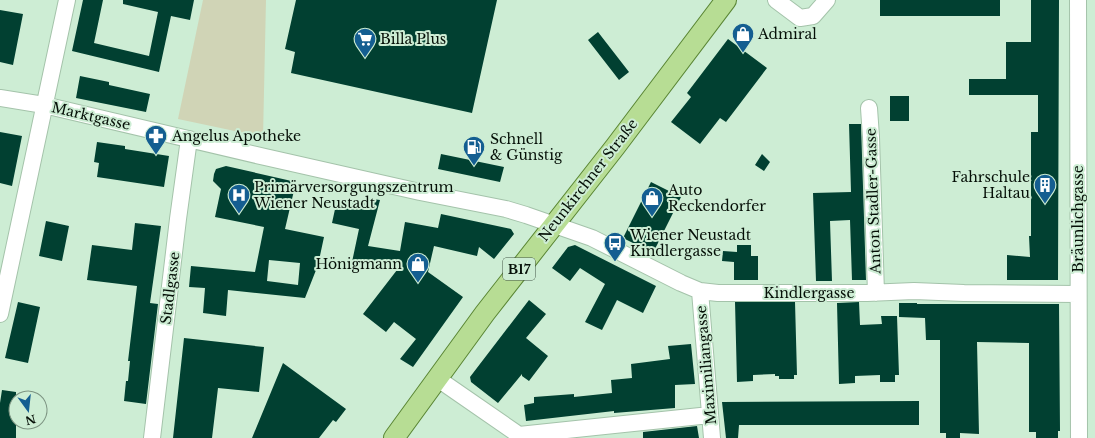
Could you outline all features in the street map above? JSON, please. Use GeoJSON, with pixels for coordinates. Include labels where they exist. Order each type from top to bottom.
{"type":"FeatureCollection","features":[{"type":"Feature","properties":{"kind":"main road","name":"Neunkirchner Straße"},"geometry":{"type":"LineString","coordinates":[[394,438],[485,314],[615,147],[726,0]]}},
{"type":"Feature","properties":{"kind":"street"},"geometry":{"type":"LineString","coordinates":[[0,314],[67,0]]}},
{"type":"Feature","properties":{"kind":"street"},"geometry":{"type":"LineString","coordinates":[[776,0],[800,18],[813,16],[827,0]]}},
{"type":"Feature","properties":{"kind":"street","name":"Bräunlichgasse"},"geometry":{"type":"LineString","coordinates":[[1078,0],[1079,438]]}},
{"type":"Feature","properties":{"kind":"street","name":"Marktgasse"},"geometry":{"type":"LineString","coordinates":[[0,98],[44,105],[404,189],[506,209],[554,225]]}},
{"type":"Feature","properties":{"kind":"street","name":"Anton Stadler-Gasse"},"geometry":{"type":"LineString","coordinates":[[869,108],[876,293]]}},
{"type":"Feature","properties":{"kind":"street","name":"Stadlgasse"},"geometry":{"type":"LineString","coordinates":[[152,438],[189,139]]}},
{"type":"Feature","properties":{"kind":"street","name":"Kindlergasse"},"geometry":{"type":"LineString","coordinates":[[554,225],[592,238],[700,291],[718,293],[876,293],[914,291],[1078,294]]}},
{"type":"Feature","properties":{"kind":"street","name":"Maximiliangasse"},"geometry":{"type":"LineString","coordinates":[[700,291],[712,438]]}},
{"type":"Feature","properties":{"kind":"street"},"geometry":{"type":"LineString","coordinates":[[438,379],[519,436],[710,415]]}},
{"type":"Feature","properties":{"kind":"green space"},"geometry":{"type":"Polygon","coordinates":[[[203,0],[266,0],[263,137],[178,119],[203,0]]]}},
{"type":"Feature","properties":{"kind":"building"},"geometry":{"type":"Polygon","coordinates":[[[83,0],[103,0],[94,43],[149,56],[158,12],[123,4],[123,0],[194,0],[190,20],[171,16],[159,72],[72,51],[83,0]]]}},
{"type":"Feature","properties":{"kind":"building","name":"Billa Plus"},"geometry":{"type":"Polygon","coordinates":[[[296,0],[497,0],[472,113],[291,73],[295,52],[285,49],[296,0]]]}},
{"type":"Feature","properties":{"kind":"building"},"geometry":{"type":"Polygon","coordinates":[[[880,0],[1000,0],[1000,16],[880,16],[880,0]]]}},
{"type":"Feature","properties":{"kind":"building"},"geometry":{"type":"Polygon","coordinates":[[[1031,0],[1059,0],[1058,280],[1007,280],[1007,255],[1030,257],[1031,132],[1038,132],[1038,95],[969,95],[969,79],[1006,79],[1006,42],[1031,42],[1031,0]]]}},
{"type":"Feature","properties":{"kind":"building"},"geometry":{"type":"Polygon","coordinates":[[[0,10],[23,14],[13,65],[0,62],[0,10]]]}},
{"type":"Feature","properties":{"kind":"building"},"geometry":{"type":"Polygon","coordinates":[[[598,32],[629,72],[619,80],[588,40],[598,32]]]}},
{"type":"Feature","properties":{"kind":"building"},"geometry":{"type":"Polygon","coordinates":[[[728,39],[767,68],[726,122],[720,118],[700,144],[671,122],[691,97],[687,93],[728,39]]]}},
{"type":"Feature","properties":{"kind":"building"},"geometry":{"type":"Polygon","coordinates":[[[80,76],[109,82],[109,85],[150,94],[146,112],[76,98],[80,76]]]}},
{"type":"Feature","properties":{"kind":"building"},"geometry":{"type":"Polygon","coordinates":[[[890,96],[909,96],[909,121],[890,121],[890,96]]]}},
{"type":"Feature","properties":{"kind":"building"},"geometry":{"type":"Polygon","coordinates":[[[849,124],[861,124],[866,280],[852,280],[850,220],[830,221],[832,281],[816,281],[813,193],[851,192],[849,124]]]}},
{"type":"Feature","properties":{"kind":"building"},"geometry":{"type":"Polygon","coordinates":[[[0,132],[22,136],[12,186],[0,183],[0,132]]]}},
{"type":"Feature","properties":{"kind":"building"},"geometry":{"type":"Polygon","coordinates":[[[97,142],[125,146],[125,149],[169,156],[164,187],[97,177],[99,163],[94,162],[97,142]]]}},
{"type":"Feature","properties":{"kind":"building"},"geometry":{"type":"Polygon","coordinates":[[[441,154],[504,167],[500,182],[438,169],[441,154]]]}},
{"type":"Feature","properties":{"kind":"building"},"geometry":{"type":"Polygon","coordinates":[[[762,154],[770,162],[764,171],[755,165],[762,154]]]}},
{"type":"Feature","properties":{"kind":"building"},"geometry":{"type":"Polygon","coordinates":[[[226,166],[296,182],[285,229],[324,237],[318,265],[305,298],[228,290],[226,316],[203,313],[205,288],[189,287],[191,266],[255,272],[264,227],[215,217],[221,189],[213,181],[216,169],[226,166]],[[269,260],[267,281],[298,285],[300,263],[269,260]]]}},
{"type":"Feature","properties":{"kind":"building","name":"Auto Reckendorfer"},"geometry":{"type":"Polygon","coordinates":[[[651,182],[681,197],[653,253],[623,238],[651,182]]]}},
{"type":"Feature","properties":{"kind":"building"},"geometry":{"type":"Polygon","coordinates":[[[365,198],[380,200],[368,246],[400,251],[405,222],[438,228],[441,214],[511,229],[514,234],[494,259],[479,247],[477,256],[434,246],[428,272],[463,297],[413,367],[400,359],[416,339],[394,322],[386,332],[363,314],[397,270],[352,262],[359,229],[332,223],[337,200],[364,205],[365,198]]]}},
{"type":"Feature","properties":{"kind":"building"},"geometry":{"type":"Polygon","coordinates":[[[46,221],[69,226],[62,261],[39,256],[46,221]]]}},
{"type":"Feature","properties":{"kind":"building"},"geometry":{"type":"Polygon","coordinates":[[[135,223],[161,226],[150,303],[158,304],[146,404],[124,401],[126,381],[128,381],[130,361],[128,361],[137,286],[87,280],[92,245],[132,250],[135,223]]]}},
{"type":"Feature","properties":{"kind":"building"},"geometry":{"type":"Polygon","coordinates":[[[575,245],[656,286],[643,313],[617,300],[602,330],[585,322],[605,284],[580,268],[570,281],[552,268],[568,247],[575,245]]]}},
{"type":"Feature","properties":{"kind":"building"},"geometry":{"type":"Polygon","coordinates":[[[737,245],[751,245],[751,256],[758,256],[758,280],[734,280],[734,262],[722,261],[723,251],[737,252],[737,245]]]}},
{"type":"Feature","properties":{"kind":"building"},"geometry":{"type":"Polygon","coordinates":[[[529,300],[546,314],[526,338],[548,356],[529,381],[522,376],[522,374],[498,403],[471,382],[470,377],[529,300]]]}},
{"type":"Feature","properties":{"kind":"building"},"geometry":{"type":"Polygon","coordinates":[[[18,302],[40,307],[28,363],[5,358],[18,302]]]}},
{"type":"Feature","properties":{"kind":"building"},"geometry":{"type":"Polygon","coordinates":[[[735,302],[795,302],[797,375],[794,375],[794,379],[779,379],[779,376],[775,376],[775,374],[753,375],[753,381],[737,382],[735,302]]]}},
{"type":"Feature","properties":{"kind":"building"},"geometry":{"type":"Polygon","coordinates":[[[859,302],[860,325],[882,324],[881,316],[897,316],[899,375],[895,375],[895,382],[880,382],[880,375],[855,376],[855,383],[839,384],[837,303],[859,302]]]}},
{"type":"Feature","properties":{"kind":"building"},"geometry":{"type":"Polygon","coordinates":[[[899,303],[1059,304],[1060,431],[1058,431],[1058,438],[1036,438],[1036,432],[1029,432],[1029,343],[977,342],[979,434],[960,433],[960,438],[946,438],[946,433],[940,433],[940,340],[926,340],[925,318],[899,317],[899,303]]]}},
{"type":"Feature","properties":{"kind":"building"},"geometry":{"type":"Polygon","coordinates":[[[184,338],[264,347],[259,392],[218,388],[212,438],[173,438],[184,338]]]}},
{"type":"Feature","properties":{"kind":"building"},"geometry":{"type":"Polygon","coordinates":[[[691,344],[695,384],[675,385],[675,408],[614,413],[614,411],[526,421],[524,405],[534,403],[534,397],[574,394],[574,397],[612,393],[611,380],[632,378],[631,364],[670,359],[668,346],[691,344]]]}},
{"type":"Feature","properties":{"kind":"building"},"geometry":{"type":"Polygon","coordinates":[[[283,363],[346,409],[336,422],[333,420],[319,438],[252,438],[283,363]]]}},
{"type":"Feature","properties":{"kind":"building"},"geometry":{"type":"Polygon","coordinates":[[[2,390],[8,391],[8,430],[16,430],[16,438],[0,438],[0,403],[2,390]]]}},
{"type":"Feature","properties":{"kind":"building"},"geometry":{"type":"Polygon","coordinates":[[[919,401],[919,425],[739,425],[738,438],[726,438],[722,402],[919,401]]]}},
{"type":"Feature","properties":{"kind":"building"},"geometry":{"type":"Polygon","coordinates":[[[697,426],[699,438],[643,438],[643,432],[697,426]]]}},
{"type":"Feature","properties":{"kind":"place","name":"Admiral"},"geometry":{"type":"Point","coordinates":[743,54]}},
{"type":"Feature","properties":{"kind":"place","name":"Billa Plus"},"geometry":{"type":"Point","coordinates":[365,58]}},
{"type":"Feature","properties":{"kind":"place","name":"Angelus Apotheke"},"geometry":{"type":"Point","coordinates":[156,156]}},
{"type":"Feature","properties":{"kind":"place","name":"Schnell & Günstig"},"geometry":{"type":"Point","coordinates":[474,166]}},
{"type":"Feature","properties":{"kind":"place","name":"Fahrschule Haltau"},"geometry":{"type":"Point","coordinates":[1045,204]}},
{"type":"Feature","properties":{"kind":"place","name":"Primärversorgungszentrum Wiener Neustadt"},"geometry":{"type":"Point","coordinates":[239,214]}},
{"type":"Feature","properties":{"kind":"place","name":"Auto Reckendorfer"},"geometry":{"type":"Point","coordinates":[652,218]}},
{"type":"Feature","properties":{"kind":"place","name":"Wiener Neustadt Kindlergasse"},"geometry":{"type":"Point","coordinates":[615,262]}},
{"type":"Feature","properties":{"kind":"place","name":"Hönigmann"},"geometry":{"type":"Point","coordinates":[418,284]}}]}
